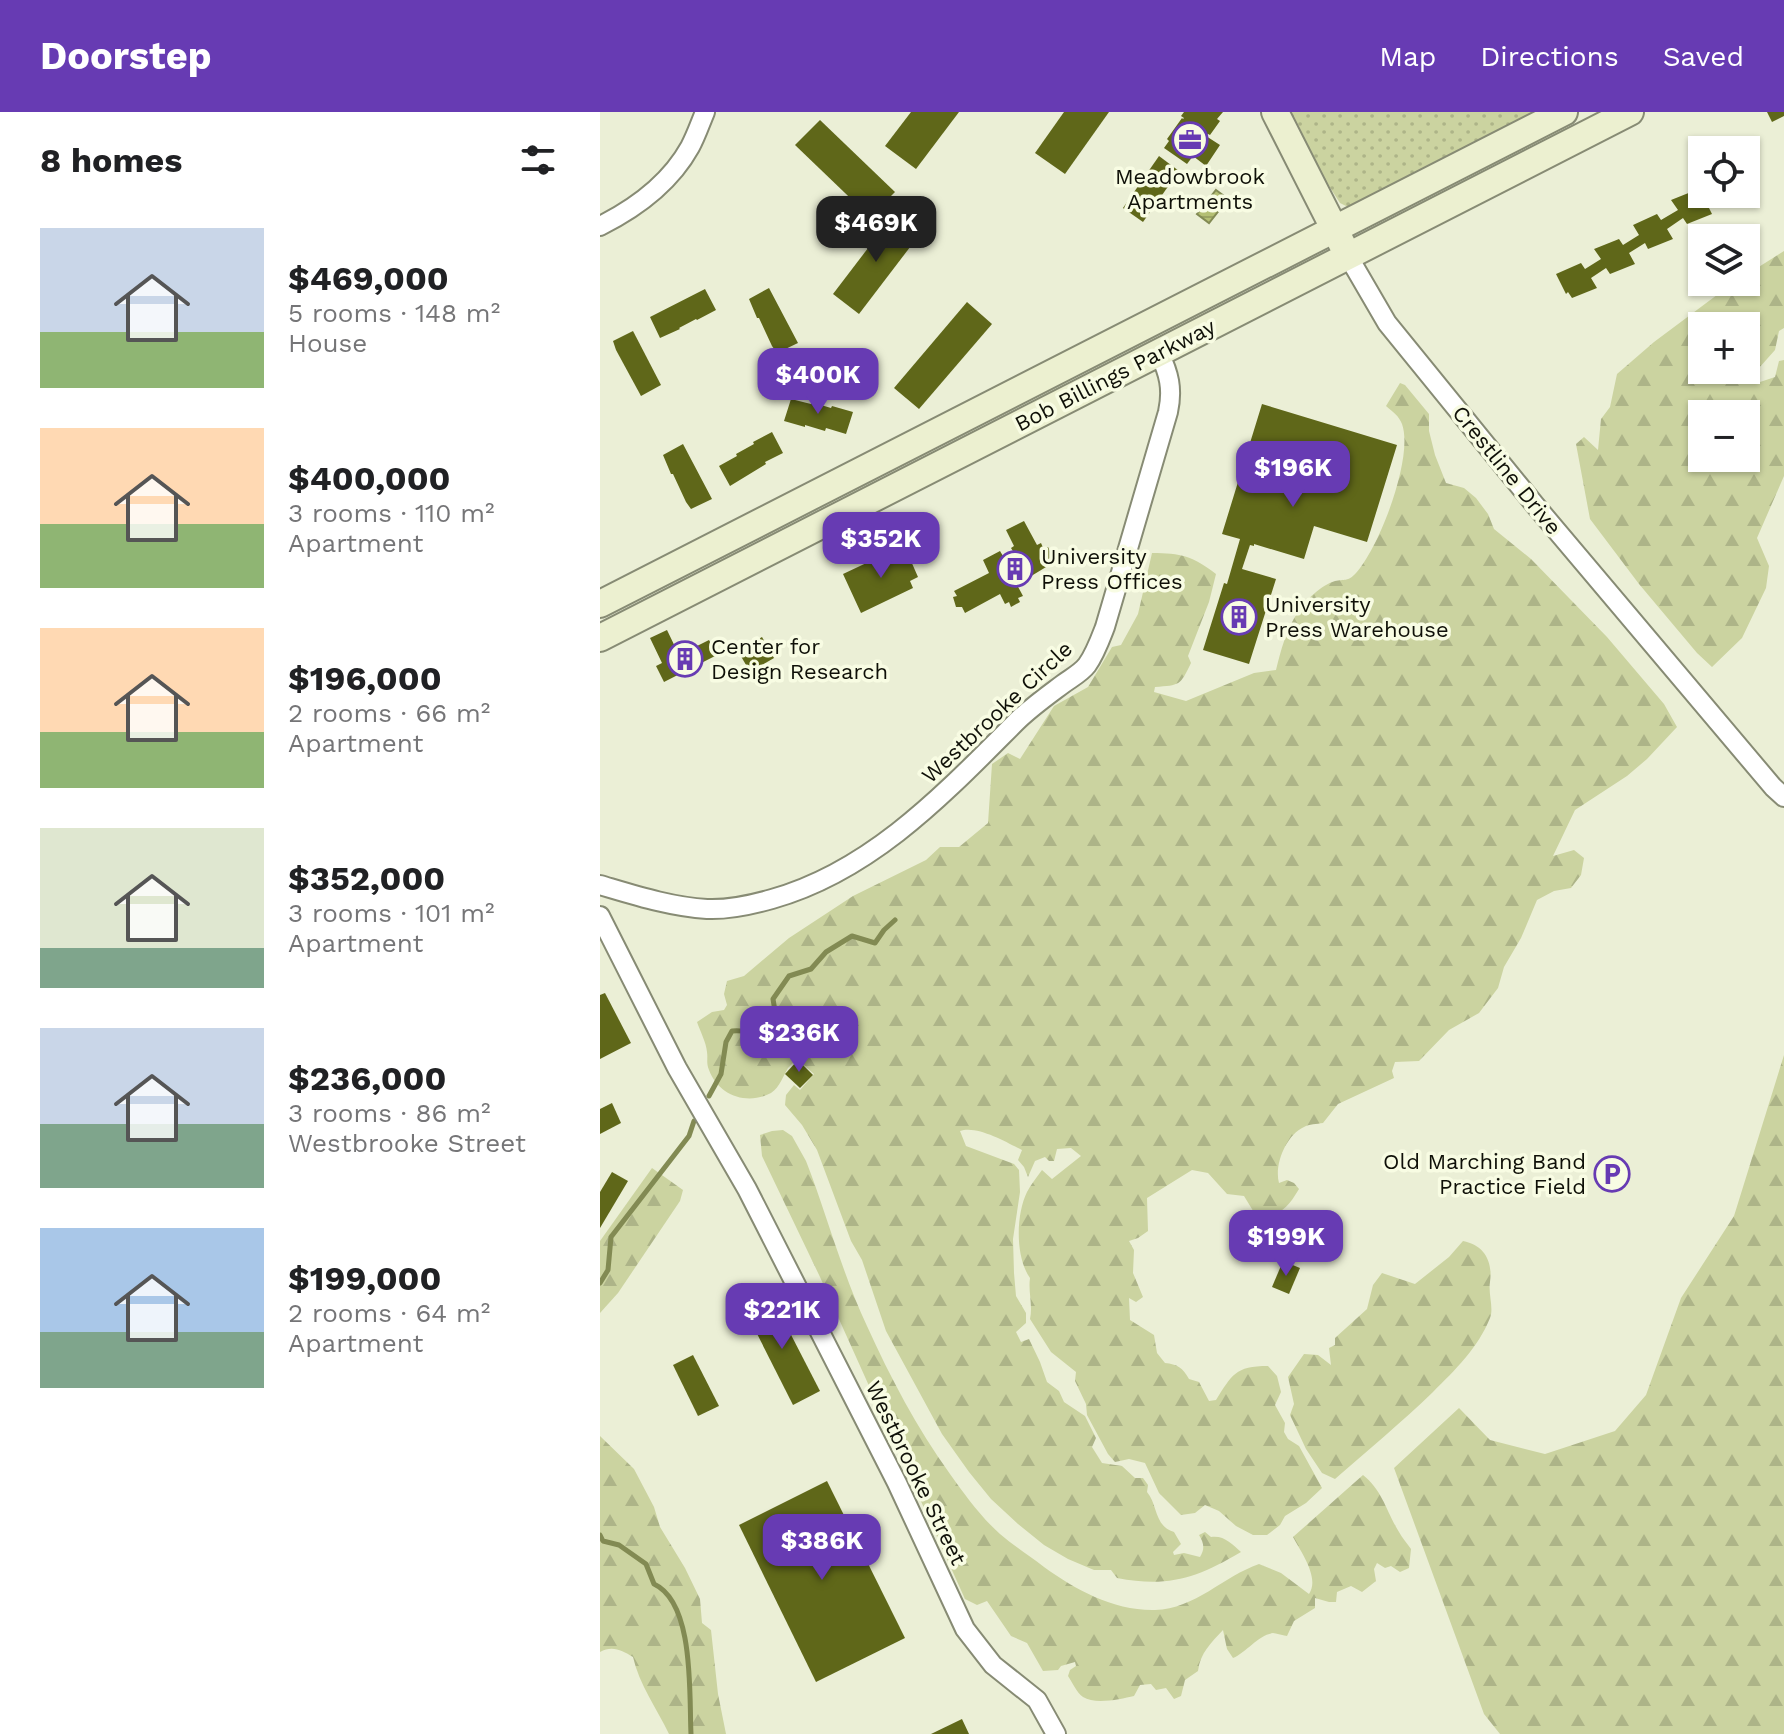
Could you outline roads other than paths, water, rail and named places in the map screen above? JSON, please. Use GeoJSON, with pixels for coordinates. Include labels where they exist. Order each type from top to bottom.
{"type":"FeatureCollection","features":[{"type":"Feature","properties":{"kind":"main road","name":"Crestline Drive"},"geometry":{"type":"LineString","coordinates":[[1275,112],[1348,256]]}},
{"type":"Feature","properties":{"kind":"main road","name":"Bob Billings Parkway"},"geometry":{"type":"LineString","coordinates":[[600,604],[1564,112]]}},
{"type":"Feature","properties":{"kind":"main road","name":"Bob Billings Parkway"},"geometry":{"type":"LineString","coordinates":[[600,638],[1630,112]]}},
{"type":"Feature","properties":{"kind":"street"},"geometry":{"type":"LineString","coordinates":[[600,226],[637,205],[671,175],[690,147],[705,112]]}},
{"type":"Feature","properties":{"kind":"street","name":"Crestline Drive"},"geometry":{"type":"LineString","coordinates":[[1348,256],[1387,323],[1545,517],[1784,797]]}},
{"type":"Feature","properties":{"kind":"street","name":"Westbrooke Circle"},"geometry":{"type":"LineString","coordinates":[[600,885],[661,902],[707,909],[749,905],[823,880],[860,859],[908,825],[961,778],[1025,713],[1085,668],[1095,653],[1105,627],[1172,396],[1170,380],[1159,353]]}},
{"type":"Feature","properties":{"kind":"street","name":"Westbrooke Street"},"geometry":{"type":"LineString","coordinates":[[600,916],[677,1068],[755,1203],[897,1483],[965,1629],[993,1665],[1037,1700],[1056,1734]]}},
{"type":"Feature","properties":{"kind":"waterway"},"geometry":{"type":"LineString","coordinates":[[709,1096],[721,1074],[726,1042],[732,1031],[773,1033],[776,1017],[773,999],[789,976],[811,969],[826,952],[852,936],[875,943],[895,920]]}},
{"type":"Feature","properties":{"kind":"waterway"},"geometry":{"type":"LineString","coordinates":[[600,1283],[608,1270],[611,1237],[689,1136],[694,1121]]}},
{"type":"Feature","properties":{"kind":"waterway"},"geometry":{"type":"LineString","coordinates":[[600,1535],[603,1541],[619,1545],[646,1564],[654,1584],[667,1594],[677,1610],[687,1652],[691,1734]]}},
{"type":"Feature","properties":{"kind":"place","name":"Meadowbrook Apartments"},"geometry":{"type":"Point","coordinates":[1190,140]}},
{"type":"Feature","properties":{"kind":"place","name":"University Press Offices"},"geometry":{"type":"Point","coordinates":[1015,569]}},
{"type":"Feature","properties":{"kind":"place","name":"University Press Warehouse"},"geometry":{"type":"Point","coordinates":[1239,617]}},
{"type":"Feature","properties":{"kind":"place","name":"Center for Design Research"},"geometry":{"type":"Point","coordinates":[685,659]}},
{"type":"Feature","properties":{"kind":"place","name":"Old Marching Band Practice Field"},"geometry":{"type":"Point","coordinates":[1612,1174]}}]}
